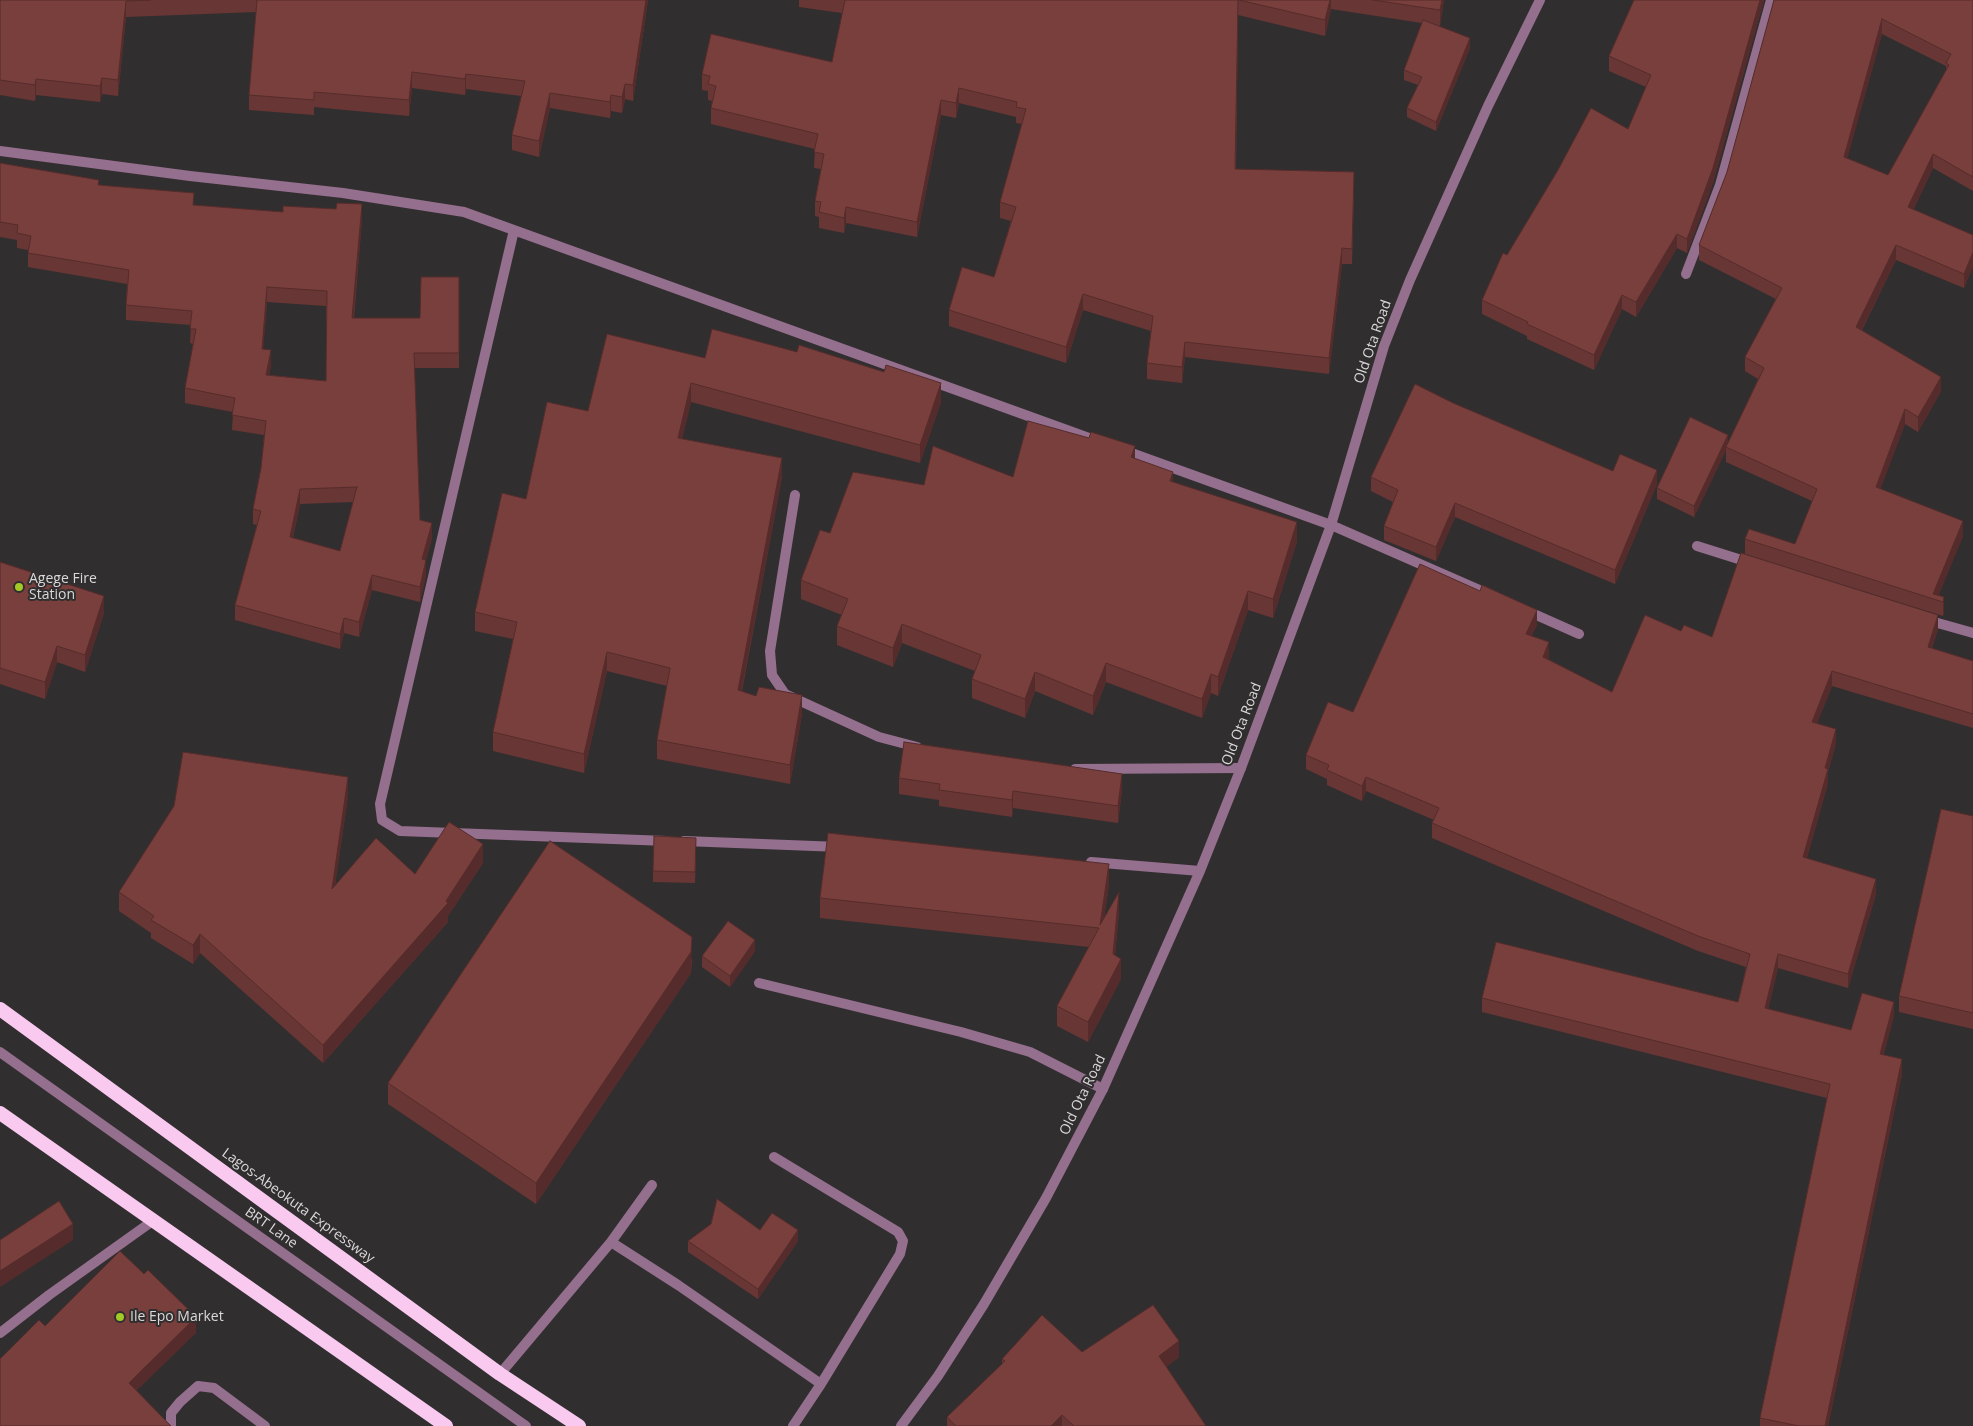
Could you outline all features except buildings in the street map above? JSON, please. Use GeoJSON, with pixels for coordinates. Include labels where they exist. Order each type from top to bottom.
{"type":"FeatureCollection","features":[{"type":"Feature","properties":{"kind":"highway","name":"Lagos-Abeokuta Expressway"},"geometry":{"type":"LineString","coordinates":[[0,1009],[500,1374],[580,1426]]}},
{"type":"Feature","properties":{"kind":"highway"},"geometry":{"type":"LineString","coordinates":[[0,1113],[446,1426]]}},
{"type":"Feature","properties":{"kind":"street","name":"Old Ota Road"},"geometry":{"type":"LineString","coordinates":[[901,1426],[938,1376],[989,1296],[1046,1198],[1103,1089],[1200,871],[1241,768],[1331,525],[1384,346],[1410,280],[1488,106],[1540,0]]}},
{"type":"Feature","properties":{"kind":"street"},"geometry":{"type":"LineString","coordinates":[[1686,274],[1720,185],[1771,0]]}},
{"type":"Feature","properties":{"kind":"street"},"geometry":{"type":"LineString","coordinates":[[0,151],[412,203],[464,212],[1331,525],[1499,599]]}},
{"type":"Feature","properties":{"kind":"street"},"geometry":{"type":"LineString","coordinates":[[514,230],[380,804],[382,820],[400,831],[846,847]]}},
{"type":"Feature","properties":{"kind":"street"},"geometry":{"type":"LineString","coordinates":[[794,495],[770,651],[772,675],[784,694],[880,737],[924,749]]}},
{"type":"Feature","properties":{"kind":"street"},"geometry":{"type":"LineString","coordinates":[[1697,546],[1764,568]]}},
{"type":"Feature","properties":{"kind":"street"},"geometry":{"type":"LineString","coordinates":[[1517,606],[1579,634]]}},
{"type":"Feature","properties":{"kind":"street"},"geometry":{"type":"LineString","coordinates":[[1916,616],[1973,634]]}},
{"type":"Feature","properties":{"kind":"street"},"geometry":{"type":"LineString","coordinates":[[1063,768],[1241,768]]}},
{"type":"Feature","properties":{"kind":"street"},"geometry":{"type":"LineString","coordinates":[[1083,861],[1200,871]]}},
{"type":"Feature","properties":{"kind":"street"},"geometry":{"type":"LineString","coordinates":[[759,983],[1015,1047],[1048,1060],[1103,1089]]}},
{"type":"Feature","properties":{"kind":"street","name":"BRT Lane"},"geometry":{"type":"LineString","coordinates":[[0,1052],[526,1426]]}},
{"type":"Feature","properties":{"kind":"street"},"geometry":{"type":"LineString","coordinates":[[774,1157],[898,1232],[903,1241],[900,1254],[793,1426]]}},
{"type":"Feature","properties":{"kind":"street"},"geometry":{"type":"LineString","coordinates":[[500,1374],[611,1242],[652,1185]]}},
{"type":"Feature","properties":{"kind":"street"},"geometry":{"type":"LineString","coordinates":[[0,1333],[49,1294],[154,1220]]}},
{"type":"Feature","properties":{"kind":"street"},"geometry":{"type":"LineString","coordinates":[[611,1242],[678,1285],[820,1384]]}},
{"type":"Feature","properties":{"kind":"street"},"geometry":{"type":"LineString","coordinates":[[171,1426],[171,1413],[198,1386],[214,1388],[265,1426]]}},
{"type":"Feature","properties":{"kind":"place","name":"Agege Fire Station"},"geometry":{"type":"Point","coordinates":[19,587]}},
{"type":"Feature","properties":{"kind":"place","name":"Ile Epo Market"},"geometry":{"type":"Point","coordinates":[120,1317]}}]}
